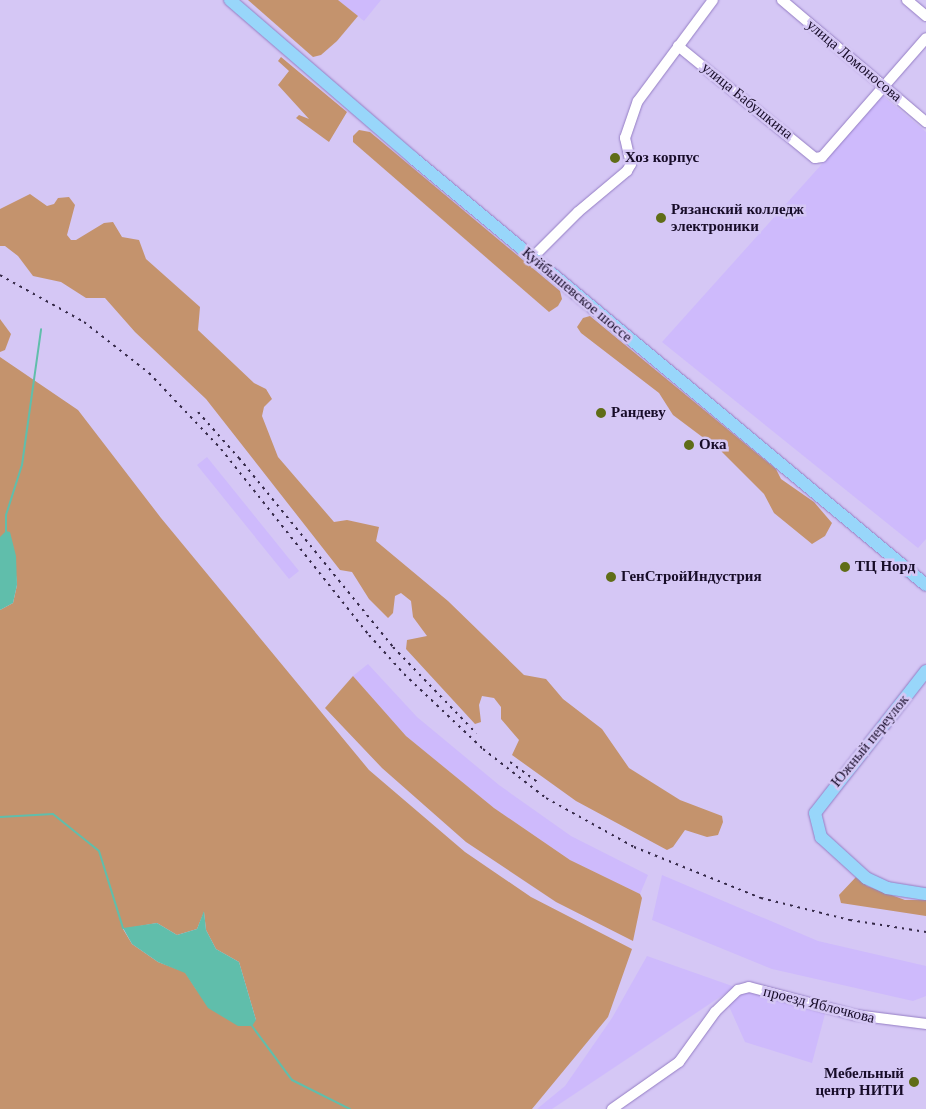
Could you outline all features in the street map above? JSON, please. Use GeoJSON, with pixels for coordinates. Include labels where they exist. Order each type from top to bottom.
{"type":"FeatureCollection","features":[{"type":"Feature","properties":{"kind":"main road","name":"Куйбышевское шоссе"},"geometry":{"type":"LineString","coordinates":[[230,0],[428,171],[926,586]]}},
{"type":"Feature","properties":{"kind":"main road","name":"Куйбышевское шоссе"},"geometry":{"type":"LineString","coordinates":[[242,0],[537,252],[926,575]]}},
{"type":"Feature","properties":{"kind":"main road","name":"Южный переулок"},"geometry":{"type":"LineString","coordinates":[[926,671],[815,813],[821,837],[866,878],[887,888],[926,894]]}},
{"type":"Feature","properties":{"kind":"street"},"geometry":{"type":"LineString","coordinates":[[537,252],[578,212],[627,171],[631,164],[625,138],[638,101],[713,0]]}},
{"type":"Feature","properties":{"kind":"street","name":"улица Ломоносова"},"geometry":{"type":"LineString","coordinates":[[782,0],[926,122]]}},
{"type":"Feature","properties":{"kind":"street"},"geometry":{"type":"LineString","coordinates":[[907,0],[926,16]]}},
{"type":"Feature","properties":{"kind":"street"},"geometry":{"type":"LineString","coordinates":[[884,87],[926,38]]}},
{"type":"Feature","properties":{"kind":"street","name":"улица Бабушкина"},"geometry":{"type":"LineString","coordinates":[[678,46],[815,158],[822,157],[884,87]]}},
{"type":"Feature","properties":{"kind":"street","name":"проезд Яблочкова"},"geometry":{"type":"LineString","coordinates":[[612,1109],[679,1062],[715,1012],[738,990],[750,987],[855,1015],[926,1024]]}},
{"type":"Feature","properties":{"kind":"shaded area"},"geometry":{"type":"Polygon","coordinates":[[[248,0],[338,0],[358,16],[337,41],[321,55],[313,57],[248,0]]]}},
{"type":"Feature","properties":{"kind":"shaded area"},"geometry":{"type":"Polygon","coordinates":[[[338,0],[381,0],[364,21],[338,0]]]}},
{"type":"Feature","properties":{"kind":"shaded area"},"geometry":{"type":"Polygon","coordinates":[[[281,57],[347,112],[329,142],[296,118],[299,115],[309,119],[278,85],[289,71],[278,61],[281,57]]]}},
{"type":"Feature","properties":{"kind":"shaded area"},"geometry":{"type":"Polygon","coordinates":[[[883,96],[926,132],[926,539],[918,548],[662,342],[883,96]]]}},
{"type":"Feature","properties":{"kind":"shaded area"},"geometry":{"type":"Polygon","coordinates":[[[359,130],[370,132],[560,291],[562,299],[558,306],[549,312],[353,142],[353,136],[359,130]]]}},
{"type":"Feature","properties":{"kind":"shaded area"},"geometry":{"type":"Polygon","coordinates":[[[30,194],[47,206],[54,204],[58,198],[69,197],[75,205],[67,235],[71,240],[76,240],[104,223],[113,222],[122,237],[139,240],[146,259],[200,307],[198,330],[254,383],[266,389],[272,399],[264,407],[262,416],[278,457],[334,522],[347,520],[379,527],[376,541],[448,601],[524,675],[546,679],[563,699],[602,729],[629,768],[680,800],[722,816],[723,822],[718,835],[707,837],[685,830],[673,847],[667,850],[576,801],[512,755],[519,740],[501,719],[501,707],[494,698],[482,696],[479,705],[481,722],[475,724],[406,649],[407,640],[427,636],[413,617],[411,601],[401,593],[395,596],[393,613],[388,618],[369,599],[352,572],[340,570],[206,399],[135,332],[105,298],[86,298],[61,282],[33,276],[18,256],[5,246],[0,246],[0,209],[30,194]]]}},
{"type":"Feature","properties":{"kind":"shaded area"},"geometry":{"type":"Polygon","coordinates":[[[590,316],[776,469],[781,479],[814,502],[832,523],[825,536],[812,544],[774,513],[764,494],[721,451],[673,415],[659,393],[581,333],[577,327],[583,318],[590,316]]]}},
{"type":"Feature","properties":{"kind":"shaded area"},"geometry":{"type":"Polygon","coordinates":[[[0,319],[11,334],[5,350],[0,352],[0,319]]]}},
{"type":"Feature","properties":{"kind":"shaded area"},"geometry":{"type":"Polygon","coordinates":[[[0,357],[78,410],[161,518],[369,770],[465,852],[531,897],[632,949],[608,1017],[532,1109],[0,1109],[0,610],[13,603],[17,585],[13,546],[0,537],[0,357]],[[204,912],[197,929],[177,935],[157,923],[123,929],[132,944],[158,962],[185,972],[196,989],[256,1020],[239,962],[216,949],[206,930],[204,912]]]}},
{"type":"Feature","properties":{"kind":"shaded area"},"geometry":{"type":"Polygon","coordinates":[[[207,457],[299,571],[289,579],[197,465],[207,457]]]}},
{"type":"Feature","properties":{"kind":"shaded area"},"geometry":{"type":"Polygon","coordinates":[[[6,531],[10,532],[16,556],[17,585],[13,603],[0,610],[0,537],[6,531]]]}},
{"type":"Feature","properties":{"kind":"shaded area"},"geometry":{"type":"Polygon","coordinates":[[[368,664],[417,717],[499,785],[571,836],[648,875],[640,894],[570,860],[494,808],[406,736],[353,676],[368,664]]]}},
{"type":"Feature","properties":{"kind":"shaded area"},"geometry":{"type":"Polygon","coordinates":[[[353,676],[406,736],[494,808],[570,860],[640,894],[642,898],[633,941],[556,902],[466,842],[382,768],[325,708],[353,676]]]}},
{"type":"Feature","properties":{"kind":"shaded area"},"geometry":{"type":"Polygon","coordinates":[[[662,875],[818,941],[926,966],[926,996],[913,1001],[772,969],[652,920],[662,875]]]}},
{"type":"Feature","properties":{"kind":"shaded area"},"geometry":{"type":"Polygon","coordinates":[[[856,877],[867,886],[905,900],[926,900],[926,916],[841,903],[839,895],[856,877]]]}},
{"type":"Feature","properties":{"kind":"shaded area"},"geometry":{"type":"Polygon","coordinates":[[[204,911],[206,930],[216,949],[239,962],[256,1020],[252,1026],[238,1026],[208,1008],[185,973],[158,962],[132,944],[123,928],[157,923],[177,935],[197,929],[204,911]]]}},
{"type":"Feature","properties":{"kind":"shaded area"},"geometry":{"type":"Polygon","coordinates":[[[647,956],[735,987],[552,1109],[537,1109],[565,1086],[612,1018],[647,956]]]}},
{"type":"Feature","properties":{"kind":"shaded area"},"geometry":{"type":"Polygon","coordinates":[[[746,992],[825,1014],[812,1063],[745,1042],[728,1004],[746,992]]]}},
{"type":"Feature","properties":{"kind":"waterway"},"geometry":{"type":"LineString","coordinates":[[6,533],[6,515],[22,465],[41,329]]}},
{"type":"Feature","properties":{"kind":"waterway"},"geometry":{"type":"LineString","coordinates":[[0,817],[53,814],[99,851],[123,928]]}},
{"type":"Feature","properties":{"kind":"waterway"},"geometry":{"type":"LineString","coordinates":[[252,1026],[292,1080],[350,1109]]}},
{"type":"Feature","properties":{"kind":"railway"},"geometry":{"type":"LineString","coordinates":[[0,275],[84,322],[149,373],[221,449],[369,635],[404,674],[483,749],[546,798],[634,847],[761,898],[850,920],[926,932]]}},
{"type":"Feature","properties":{"kind":"railway"},"geometry":{"type":"LineString","coordinates":[[198,412],[239,458],[393,647],[476,733]]}},
{"type":"Feature","properties":{"kind":"railway"},"geometry":{"type":"LineString","coordinates":[[510,762],[540,784]]}},
{"type":"Feature","properties":{"kind":"place","name":"Хоз корпус"},"geometry":{"type":"Point","coordinates":[615,158]}},
{"type":"Feature","properties":{"kind":"place","name":"Рязанский колледж электроники"},"geometry":{"type":"Point","coordinates":[661,218]}},
{"type":"Feature","properties":{"kind":"place","name":"Рандеву"},"geometry":{"type":"Point","coordinates":[601,413]}},
{"type":"Feature","properties":{"kind":"place","name":"Ока"},"geometry":{"type":"Point","coordinates":[689,445]}},
{"type":"Feature","properties":{"kind":"place","name":"ТЦ Норд"},"geometry":{"type":"Point","coordinates":[845,567]}},
{"type":"Feature","properties":{"kind":"place","name":"ГенСтройИндустрия"},"geometry":{"type":"Point","coordinates":[611,577]}},
{"type":"Feature","properties":{"kind":"place","name":"Мебельный центр НИТИ"},"geometry":{"type":"Point","coordinates":[914,1082]}}]}
